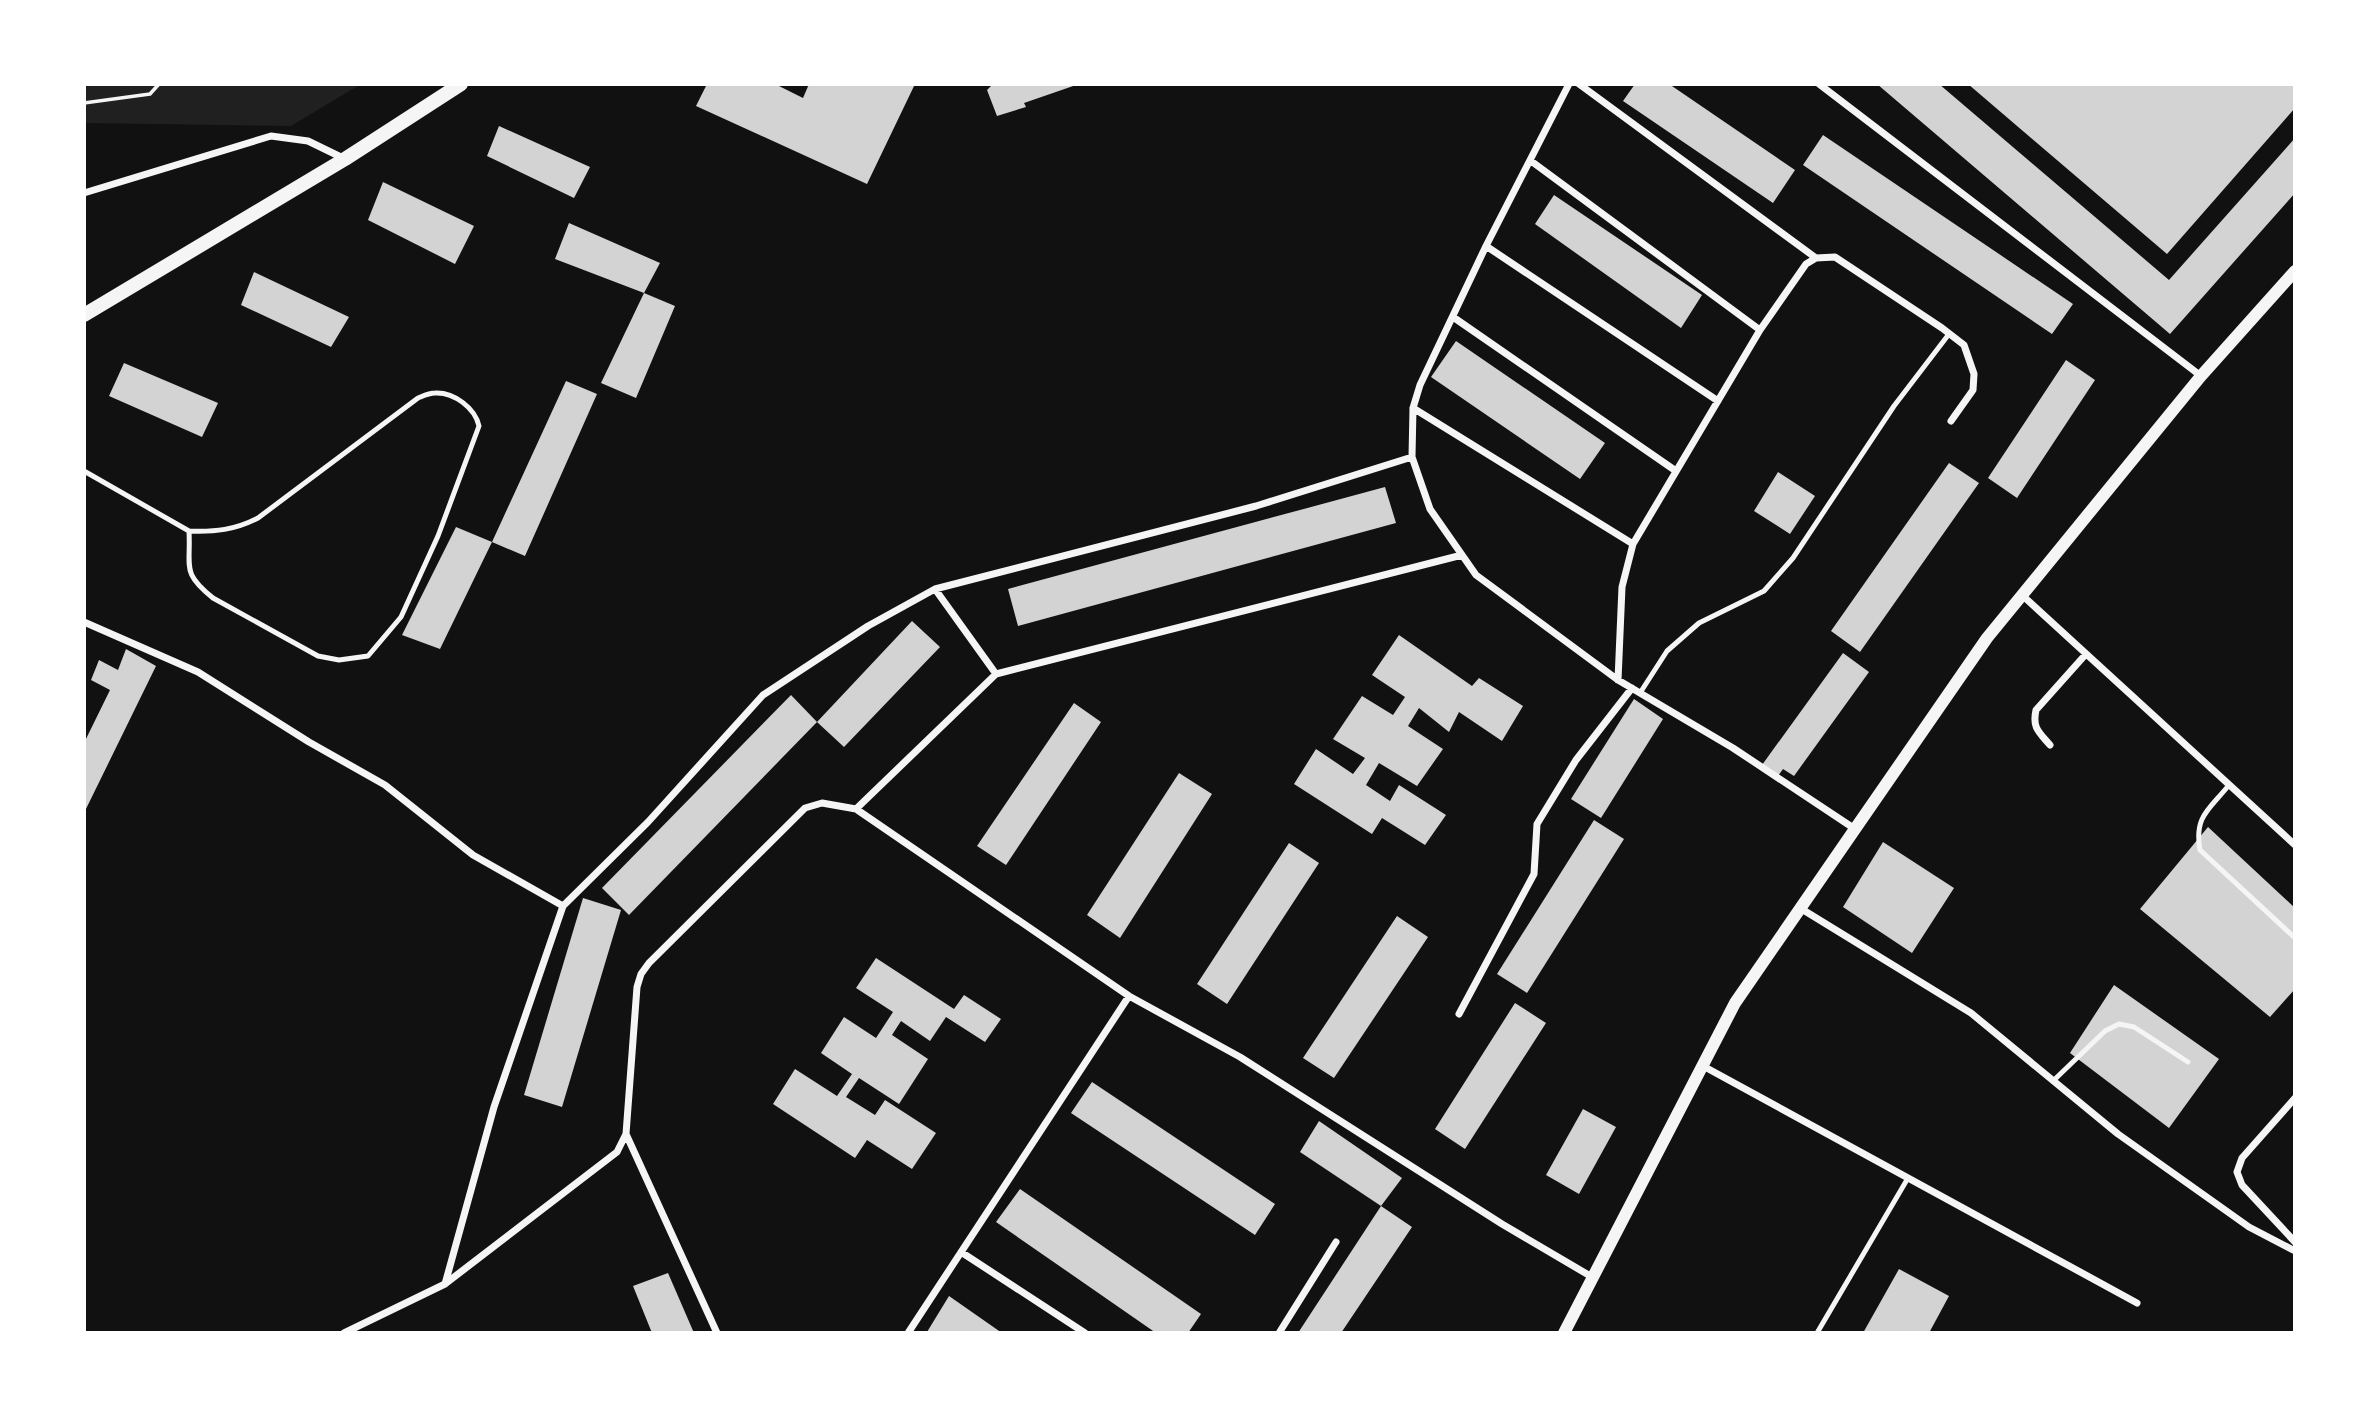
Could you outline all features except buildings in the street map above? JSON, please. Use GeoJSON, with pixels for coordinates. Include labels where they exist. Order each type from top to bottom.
{"type":"FeatureCollection","features":[{"type":"Feature","properties":{"kind":"main road"},"geometry":{"type":"LineString","coordinates":[[84,315],[345,159],[461,84]]}},
{"type":"Feature","properties":{"kind":"street"},"geometry":{"type":"LineString","coordinates":[[1569,84],[1486,246],[1420,385],[1413,408],[1412,457],[1430,509],[1476,575],[1618,680],[1733,748],[1855,829]]}},
{"type":"Feature","properties":{"kind":"street"},"geometry":{"type":"LineString","coordinates":[[1579,84],[1816,258]]}},
{"type":"Feature","properties":{"kind":"street"},"geometry":{"type":"LineString","coordinates":[[1819,84],[2202,376]]}},
{"type":"Feature","properties":{"kind":"street"},"geometry":{"type":"LineString","coordinates":[[84,193],[271,136],[308,141],[345,159]]}},
{"type":"Feature","properties":{"kind":"street"},"geometry":{"type":"LineString","coordinates":[[1531,161],[1760,330]]}},
{"type":"Feature","properties":{"kind":"street"},"geometry":{"type":"LineString","coordinates":[[1486,246],[1718,401]]}},
{"type":"Feature","properties":{"kind":"street"},"geometry":{"type":"LineString","coordinates":[[1618,680],[1622,587],[1633,544],[1760,330],[1806,264],[1816,258],[1835,257],[1964,345],[1974,374],[1973,390],[1951,421]]}},
{"type":"Feature","properties":{"kind":"street"},"geometry":{"type":"LineString","coordinates":[[1564,1333],[1735,1003],[1800,908],[1987,638],[2202,376],[2295,271]]}},
{"type":"Feature","properties":{"kind":"street"},"geometry":{"type":"LineString","coordinates":[[1452,317],[1676,471]]}},
{"type":"Feature","properties":{"kind":"street"},"geometry":{"type":"LineString","coordinates":[[1413,408],[1633,544]]}},
{"type":"Feature","properties":{"kind":"street"},"geometry":{"type":"LineString","coordinates":[[445,1284],[494,1107],[563,906],[648,822],[763,695],[868,626],[935,589],[1256,506],[1412,457]]}},
{"type":"Feature","properties":{"kind":"street"},"geometry":{"type":"LineString","coordinates":[[856,809],[996,674],[1462,555]]}},
{"type":"Feature","properties":{"kind":"street"},"geometry":{"type":"LineString","coordinates":[[935,589],[996,674]]}},
{"type":"Feature","properties":{"kind":"street"},"geometry":{"type":"LineString","coordinates":[[2023,596],[2295,845]]}},
{"type":"Feature","properties":{"kind":"street"},"geometry":{"type":"LineString","coordinates":[[84,622],[198,672],[309,742],[385,785],[472,855],[563,906]]}},
{"type":"Feature","properties":{"kind":"street"},"geometry":{"type":"LineString","coordinates":[[2050,745],[2037,730],[2034,721],[2036,710],[2086,654]]}},
{"type":"Feature","properties":{"kind":"street"},"geometry":{"type":"LineString","coordinates":[[1458,1014],[1534,873],[1537,824],[1576,760],[1632,688]]}},
{"type":"Feature","properties":{"kind":"street"},"geometry":{"type":"LineString","coordinates":[[344,1333],[445,1284],[617,1152],[626,1134],[637,987],[641,974],[805,808],[822,803],[856,809],[1129,996],[1240,1057],[1502,1224],[1592,1277]]}},
{"type":"Feature","properties":{"kind":"street"},"geometry":{"type":"LineString","coordinates":[[1800,908],[1971,1013],[2118,1135],[2249,1227],[2295,1251]]}},
{"type":"Feature","properties":{"kind":"street"},"geometry":{"type":"LineString","coordinates":[[908,1333],[1129,996]]}},
{"type":"Feature","properties":{"kind":"street"},"geometry":{"type":"LineString","coordinates":[[1703,1066],[2137,1303]]}},
{"type":"Feature","properties":{"kind":"street"},"geometry":{"type":"LineString","coordinates":[[2295,1098],[2242,1158],[2237,1172],[2242,1185],[2295,1242]]}},
{"type":"Feature","properties":{"kind":"street"},"geometry":{"type":"LineString","coordinates":[[626,1134],[717,1333]]}},
{"type":"Feature","properties":{"kind":"street"},"geometry":{"type":"LineString","coordinates":[[1279,1333],[1336,1242]]}},
{"type":"Feature","properties":{"kind":"street"},"geometry":{"type":"LineString","coordinates":[[961,1252],[1085,1333]]}},
{"type":"Feature","properties":{"kind":"lane"},"geometry":{"type":"LineString","coordinates":[[1640,693],[1667,651],[1699,623],[1764,591],[1793,558],[1894,406],[1949,334]]}},
{"type":"Feature","properties":{"kind":"lane"},"geometry":{"type":"LineString","coordinates":[[84,471],[189,531],[225,530],[240,527],[258,518],[418,398],[433,393],[447,394],[470,408],[477,416],[479,426],[438,536],[401,617],[368,656],[340,660],[317,656],[213,598],[199,587],[190,575],[189,531]]}},
{"type":"Feature","properties":{"kind":"lane"},"geometry":{"type":"LineString","coordinates":[[2229,785],[2199,823],[2200,850],[2295,938]]}},
{"type":"Feature","properties":{"kind":"lane"},"geometry":{"type":"LineString","coordinates":[[2053,1081],[2105,1031],[2119,1024],[2134,1027],[2188,1062]]}},
{"type":"Feature","properties":{"kind":"lane"},"geometry":{"type":"LineString","coordinates":[[1817,1333],[1908,1178]]}},
{"type":"Feature","properties":{"kind":"path"},"geometry":{"type":"LineString","coordinates":[[84,103],[150,94],[159,84]]}},
{"type":"Feature","properties":{"kind":"shaded area"},"geometry":{"type":"Polygon","coordinates":[[[84,84],[361,84],[291,126],[84,123],[84,84]]]}}]}
